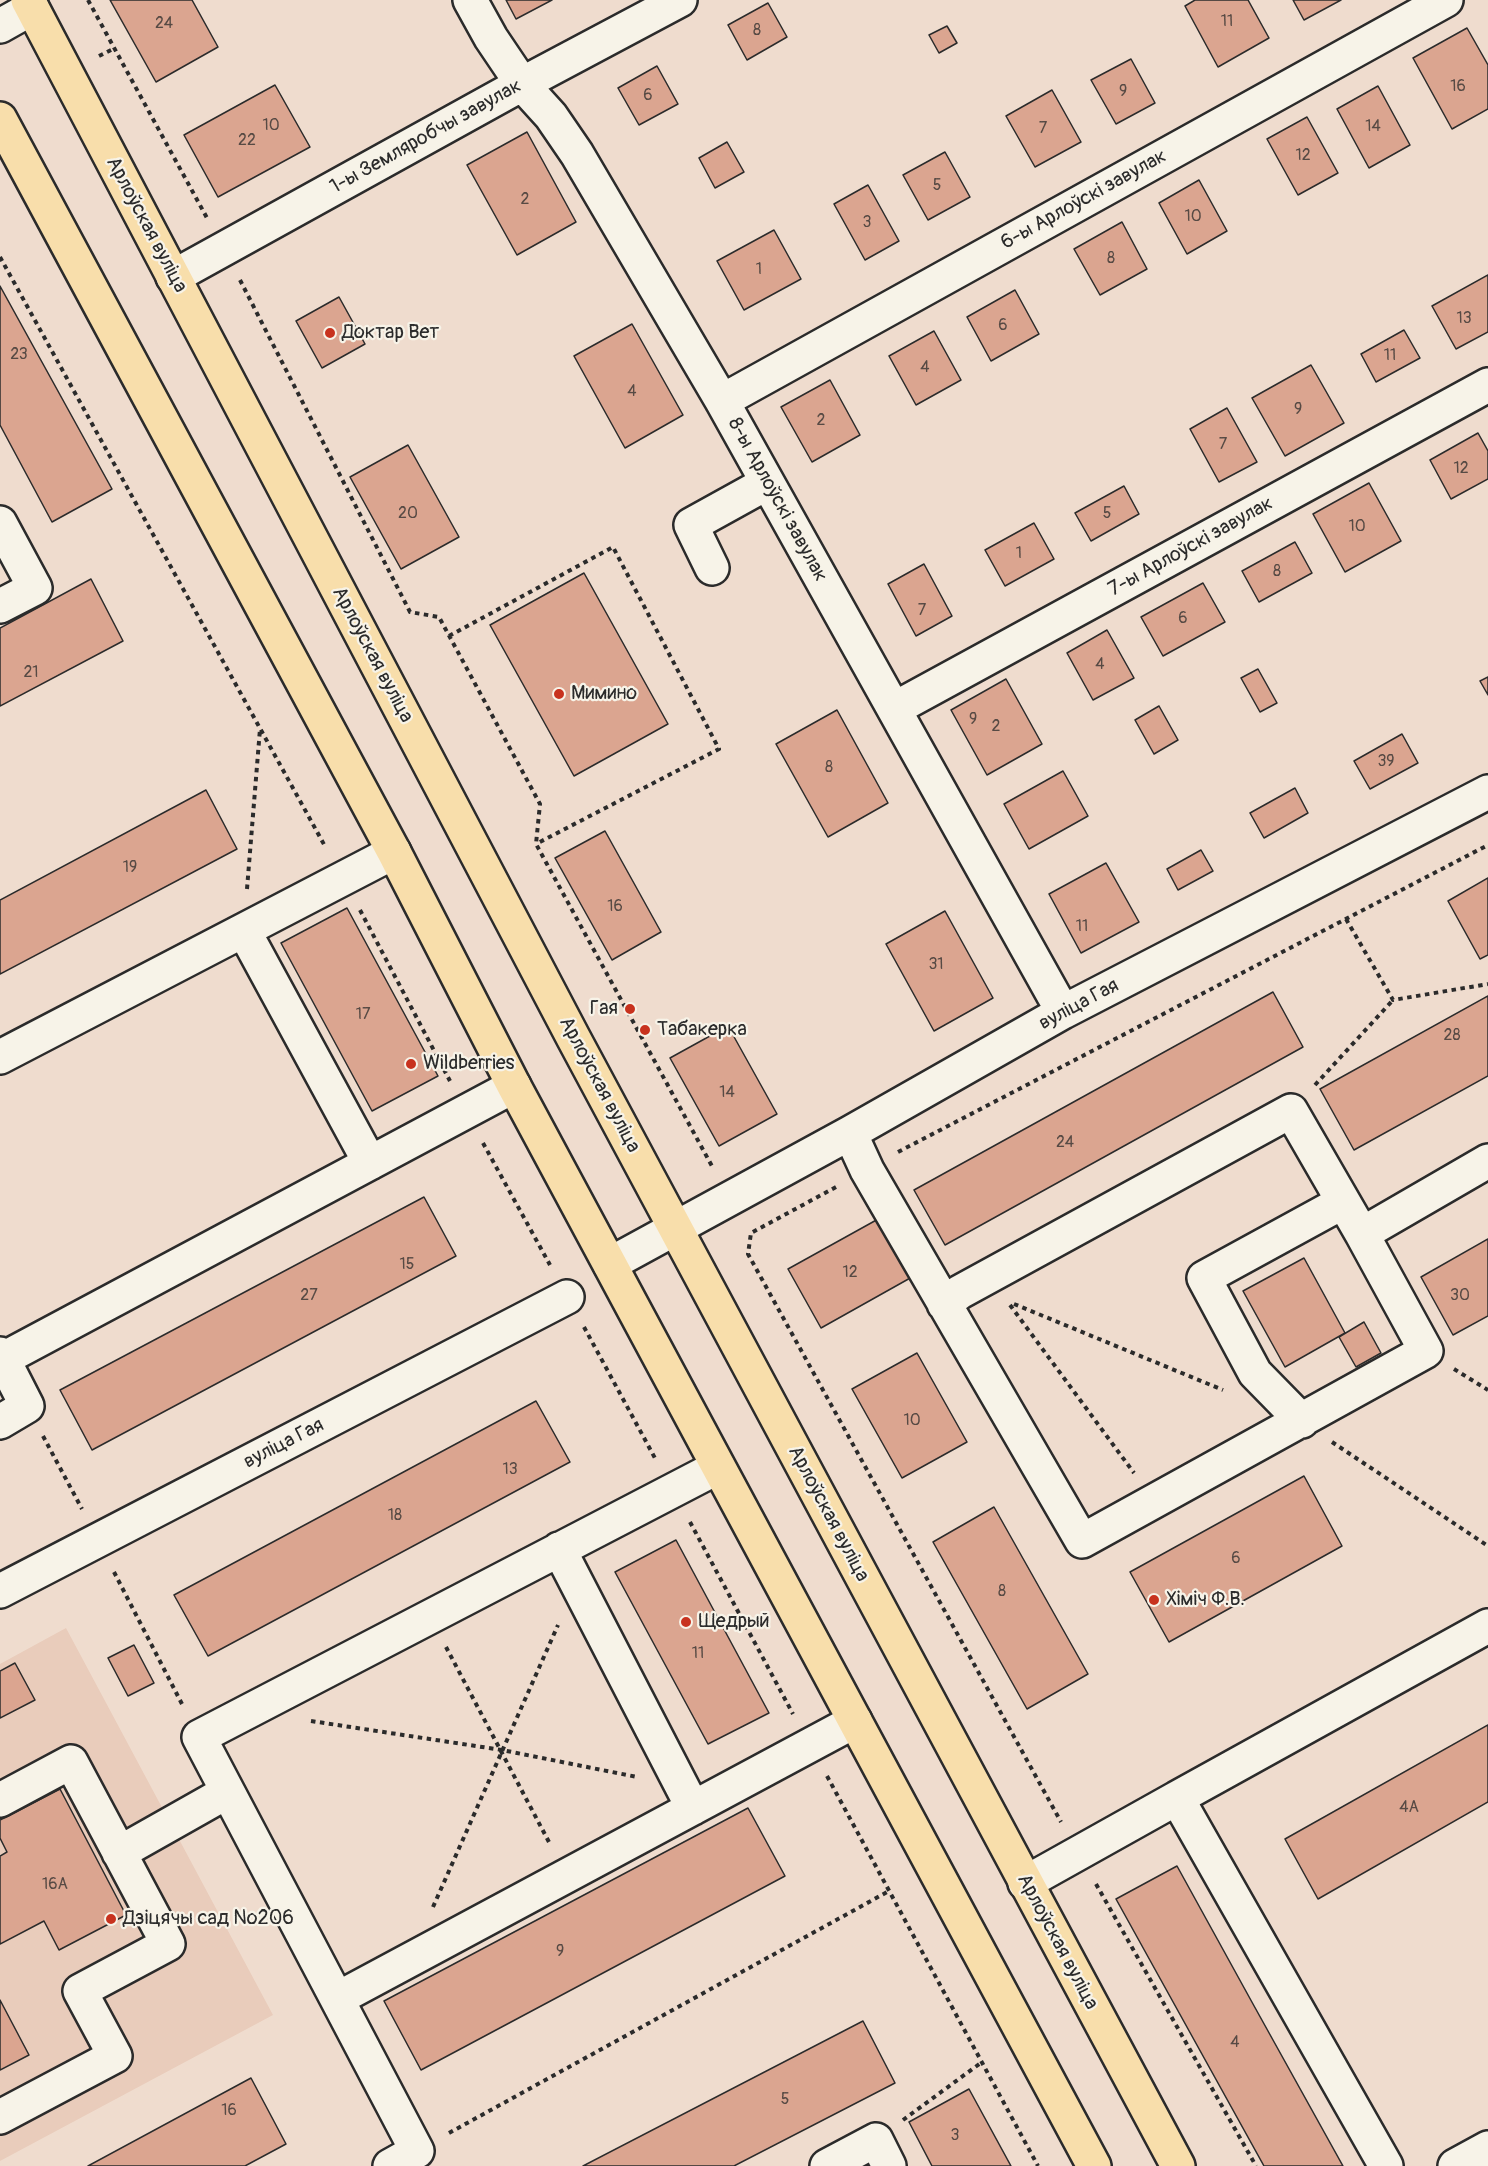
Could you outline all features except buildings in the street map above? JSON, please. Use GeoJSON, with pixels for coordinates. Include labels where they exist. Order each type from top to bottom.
{"type":"FeatureCollection","features":[{"type":"Feature","properties":{"kind":"main road","name":"Арлоўская вуліца"},"geometry":{"type":"LineString","coordinates":[[30,4],[675,1227],[1178,2166]]}},
{"type":"Feature","properties":{"kind":"main road"},"geometry":{"type":"LineString","coordinates":[[0,119],[394,852],[514,1086],[1094,2166]]}},
{"type":"Feature","properties":{"kind":"street","name":"8-ы Арлоўскі завулак"},"geometry":{"type":"LineString","coordinates":[[470,0],[491,38],[522,84],[551,116],[577,154],[722,401],[1063,1012]]}},
{"type":"Feature","properties":{"kind":"street","name":"1-ы Земляробчы завулак"},"geometry":{"type":"LineString","coordinates":[[173,278],[522,84],[680,0]]}},
{"type":"Feature","properties":{"kind":"street","name":"6-ы Арлоўскі завулак"},"geometry":{"type":"LineString","coordinates":[[722,401],[1446,0]]}},
{"type":"Feature","properties":{"kind":"street"},"geometry":{"type":"LineString","coordinates":[[0,26],[30,4]]}},
{"type":"Feature","properties":{"kind":"street","name":"7-ы Арлоўскі завулак"},"geometry":{"type":"LineString","coordinates":[[894,709],[1488,385]]}},
{"type":"Feature","properties":{"kind":"street"},"geometry":{"type":"LineString","coordinates":[[712,568],[691,525],[767,483]]}},
{"type":"Feature","properties":{"kind":"street"},"geometry":{"type":"LineString","coordinates":[[0,523],[35,588],[0,606]]}},
{"type":"Feature","properties":{"kind":"street","name":"вуліца Гая"},"geometry":{"type":"LineString","coordinates":[[610,1264],[850,1133],[1063,1012],[1488,792]]}},
{"type":"Feature","properties":{"kind":"street"},"geometry":{"type":"LineString","coordinates":[[0,1057],[394,852]]}},
{"type":"Feature","properties":{"kind":"street"},"geometry":{"type":"LineString","coordinates":[[244,931],[370,1163]]}},
{"type":"Feature","properties":{"kind":"street"},"geometry":{"type":"LineString","coordinates":[[0,1422],[27,1406],[1,1356],[514,1086]]}},
{"type":"Feature","properties":{"kind":"street"},"geometry":{"type":"LineString","coordinates":[[850,1133],[867,1170],[944,1304],[1082,1541],[1426,1352],[1362,1234],[1291,1111],[960,1292],[944,1304]]}},
{"type":"Feature","properties":{"kind":"street"},"geometry":{"type":"LineString","coordinates":[[1362,1234],[1488,1161]]}},
{"type":"Feature","properties":{"kind":"street"},"geometry":{"type":"LineString","coordinates":[[1302,1421],[1255,1373],[1204,1278],[1343,1202]]}},
{"type":"Feature","properties":{"kind":"street","name":"вуліца Гая"},"geometry":{"type":"LineString","coordinates":[[0,1592],[567,1297]]}},
{"type":"Feature","properties":{"kind":"street"},"geometry":{"type":"LineString","coordinates":[[410,2161],[337,1999],[199,1737],[718,1467]]}},
{"type":"Feature","properties":{"kind":"street"},"geometry":{"type":"LineString","coordinates":[[559,1549],[688,1797]]}},
{"type":"Feature","properties":{"kind":"street"},"geometry":{"type":"LineString","coordinates":[[1025,1883],[1488,1626]]}},
{"type":"Feature","properties":{"kind":"street"},"geometry":{"type":"LineString","coordinates":[[337,1999],[566,1876],[688,1797],[810,1745],[855,1720]]}},
{"type":"Feature","properties":{"kind":"street"},"geometry":{"type":"LineString","coordinates":[[0,1800],[71,1762],[168,1944],[80,1991],[115,2056],[0,2117]]}},
{"type":"Feature","properties":{"kind":"street"},"geometry":{"type":"LineString","coordinates":[[119,1853],[227,1791]]}},
{"type":"Feature","properties":{"kind":"street"},"geometry":{"type":"LineString","coordinates":[[1177,1798],[1386,2166]]}},
{"type":"Feature","properties":{"kind":"street"},"geometry":{"type":"LineString","coordinates":[[1455,2166],[1488,2148]]}},
{"type":"Feature","properties":{"kind":"street"},"geometry":{"type":"LineString","coordinates":[[827,2166],[882,2153]]}},
{"type":"Feature","properties":{"kind":"path"},"geometry":{"type":"LineString","coordinates":[[88,0],[224,249],[410,612],[439,617],[450,636],[540,804],[536,844],[718,1176]]}},
{"type":"Feature","properties":{"kind":"path"},"geometry":{"type":"LineString","coordinates":[[0,257],[343,879],[1038,2166]]}},
{"type":"Feature","properties":{"kind":"path"},"geometry":{"type":"LineString","coordinates":[[450,636],[613,547],[719,749],[536,844]]}},
{"type":"Feature","properties":{"kind":"path"},"geometry":{"type":"LineString","coordinates":[[244,931],[260,728]]}},
{"type":"Feature","properties":{"kind":"path"},"geometry":{"type":"LineString","coordinates":[[1256,2166],[1078,1853],[748,1254],[751,1233],[1488,845]]}},
{"type":"Feature","properties":{"kind":"path"},"geometry":{"type":"LineString","coordinates":[[1346,919],[1394,1000]]}},
{"type":"Feature","properties":{"kind":"path"},"geometry":{"type":"LineString","coordinates":[[1291,1111],[1394,1000],[1488,984]]}},
{"type":"Feature","properties":{"kind":"path"},"geometry":{"type":"LineString","coordinates":[[1154,1501],[1008,1302],[1226,1390]]}},
{"type":"Feature","properties":{"kind":"path"},"geometry":{"type":"LineString","coordinates":[[1302,1421],[1488,1546]]}},
{"type":"Feature","properties":{"kind":"path"},"geometry":{"type":"LineString","coordinates":[[433,1907],[577,1582]]}},
{"type":"Feature","properties":{"kind":"path"},"geometry":{"type":"LineString","coordinates":[[430,1617],[502,1750],[566,1876]]}},
{"type":"Feature","properties":{"kind":"path"},"geometry":{"type":"LineString","coordinates":[[305,1720],[502,1750],[688,1797]]}},
{"type":"Feature","properties":{"kind":"path"},"geometry":{"type":"LineString","coordinates":[[410,2161],[889,1891]]}},
{"type":"Feature","properties":{"kind":"path"},"geometry":{"type":"LineString","coordinates":[[882,2153],[982,2062]]}},
{"type":"Feature","properties":{"kind":"shaded area","name":"Дзіцячы сад №206"},"geometry":{"type":"Polygon","coordinates":[[[66,1628],[273,2015],[0,2161],[0,1664],[66,1628]]]}},
{"type":"Feature","properties":{"kind":"place","name":"Доктар Вет"},"geometry":{"type":"Point","coordinates":[330,333]}},
{"type":"Feature","properties":{"kind":"place","name":"Мимино"},"geometry":{"type":"Point","coordinates":[559,694]}},
{"type":"Feature","properties":{"kind":"place","name":"Гая"},"geometry":{"type":"Point","coordinates":[630,1009]}},
{"type":"Feature","properties":{"kind":"place","name":"Табакерка"},"geometry":{"type":"Point","coordinates":[645,1030]}},
{"type":"Feature","properties":{"kind":"place","name":"Wildberries"},"geometry":{"type":"Point","coordinates":[411,1064]}},
{"type":"Feature","properties":{"kind":"place","name":"Хіміч Ф.В."},"geometry":{"type":"Point","coordinates":[1154,1600]}},
{"type":"Feature","properties":{"kind":"place","name":"Щедрый"},"geometry":{"type":"Point","coordinates":[686,1622]}},
{"type":"Feature","properties":{"kind":"place","name":"Дзіцячы сад №206"},"geometry":{"type":"Point","coordinates":[111,1919]}}]}
